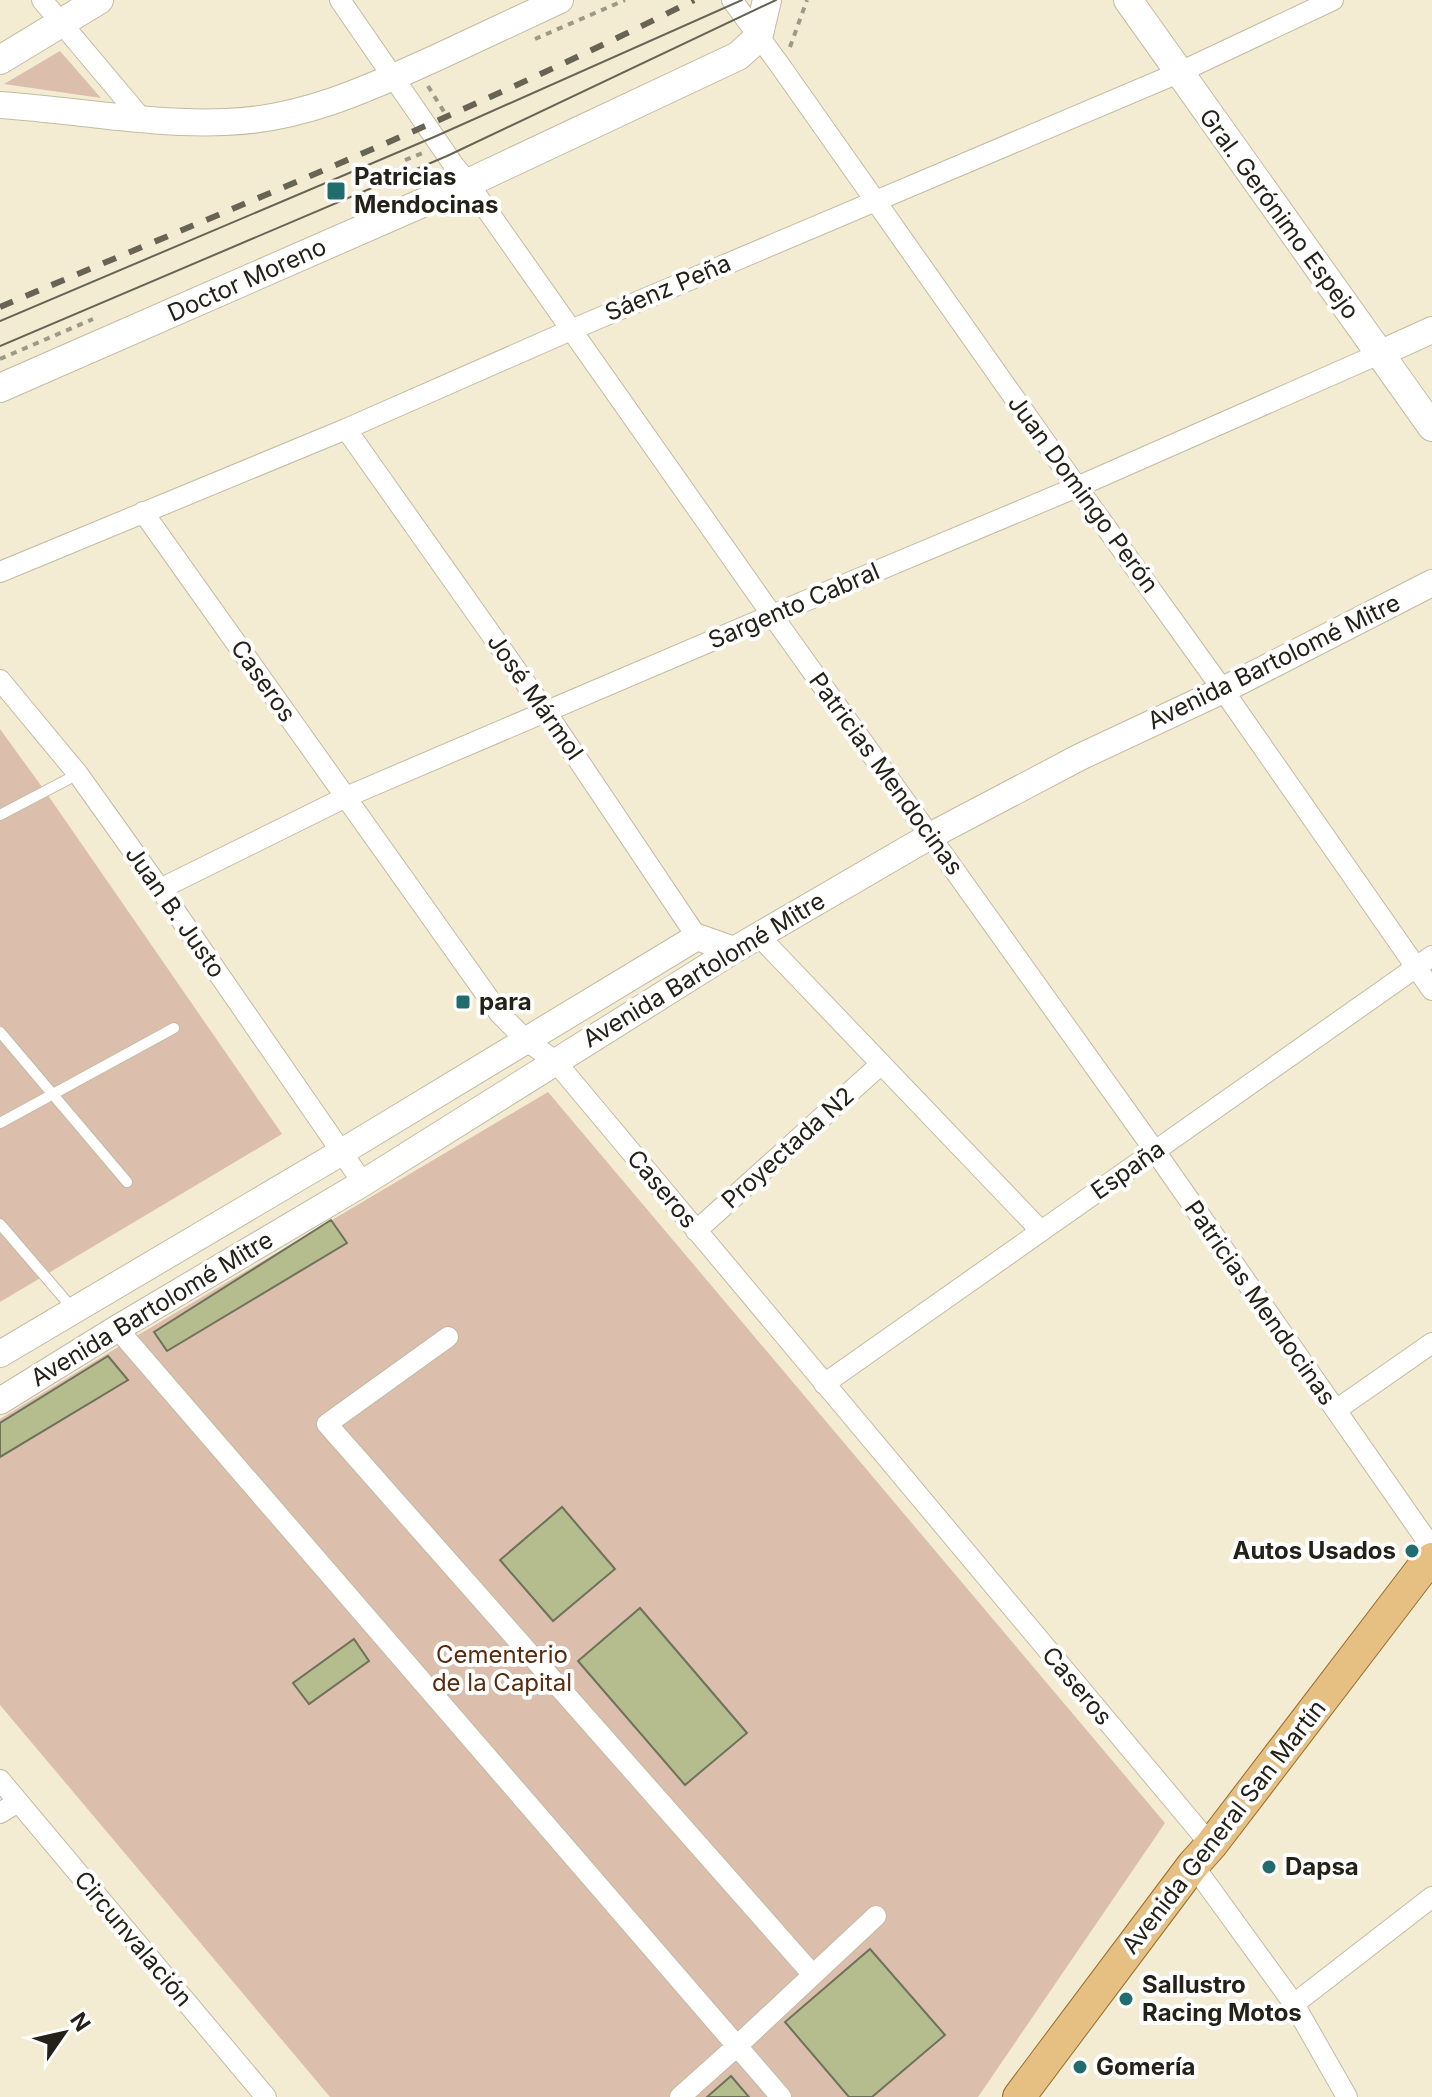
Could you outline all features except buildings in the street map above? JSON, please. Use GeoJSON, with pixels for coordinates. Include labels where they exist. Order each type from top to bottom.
{"type":"FeatureCollection","features":[{"type":"Feature","properties":{"kind":"main road"},"geometry":{"type":"LineString","coordinates":[[0,60],[99,0]]}},
{"type":"Feature","properties":{"kind":"main road"},"geometry":{"type":"LineString","coordinates":[[758,38],[767,0]]}},
{"type":"Feature","properties":{"kind":"main road","name":"Gral. Gerónimo Espejo"},"geometry":{"type":"LineString","coordinates":[[1128,0],[1432,427]]}},
{"type":"Feature","properties":{"kind":"main road","name":"Doctor Moreno"},"geometry":{"type":"LineString","coordinates":[[0,388],[468,183],[738,56],[758,38]]}},
{"type":"Feature","properties":{"kind":"main road","name":"Avenida General San Martín"},"geometry":{"type":"LineString","coordinates":[[1019,2097],[1432,1559]]}},
{"type":"Feature","properties":{"kind":"street"},"geometry":{"type":"LineString","coordinates":[[42,0],[142,119]]}},
{"type":"Feature","properties":{"kind":"street","name":"Patricias Mendocinas"},"geometry":{"type":"LineString","coordinates":[[340,0],[772,615],[1155,1151],[1432,1548]]}},
{"type":"Feature","properties":{"kind":"street"},"geometry":{"type":"LineString","coordinates":[[0,105],[142,119],[224,122],[290,115],[393,78],[560,0]]}},
{"type":"Feature","properties":{"kind":"street","name":"Juan Domingo Perón"},"geometry":{"type":"LineString","coordinates":[[732,0],[1223,690],[1424,961],[1432,990]]}},
{"type":"Feature","properties":{"kind":"street","name":"Sáenz Peña"},"geometry":{"type":"LineString","coordinates":[[0,572],[346,429],[874,200],[1178,73],[1333,0]]}},
{"type":"Feature","properties":{"kind":"street","name":"Sargento Cabral"},"geometry":{"type":"LineString","coordinates":[[160,889],[346,797],[1077,487],[1432,330]]}},
{"type":"Feature","properties":{"kind":"street","name":"José Mármol"},"geometry":{"type":"LineString","coordinates":[[346,429],[546,712],[697,937]]}},
{"type":"Feature","properties":{"kind":"street","name":"Caseros"},"geometry":{"type":"LineString","coordinates":[[143,512],[500,1014],[527,1041],[555,1061],[824,1384],[1202,1855],[1347,2097]]}},
{"type":"Feature","properties":{"kind":"street","name":"Avenida Bartolomé Mitre"},"geometry":{"type":"LineString","coordinates":[[0,1401],[363,1183],[758,935],[930,836],[1080,757],[1223,690],[1432,583]]}},
{"type":"Feature","properties":{"kind":"street","name":"Juan B. Justo"},"geometry":{"type":"LineString","coordinates":[[0,680],[78,774],[363,1183]]}},
{"type":"Feature","properties":{"kind":"street"},"geometry":{"type":"LineString","coordinates":[[758,935],[1041,1231]]}},
{"type":"Feature","properties":{"kind":"street"},"geometry":{"type":"LineString","coordinates":[[697,937],[734,950]]}},
{"type":"Feature","properties":{"kind":"street","name":"Avenida Bartolomé Mitre"},"geometry":{"type":"LineString","coordinates":[[0,1354],[697,937]]}},
{"type":"Feature","properties":{"kind":"street","name":"España"},"geometry":{"type":"LineString","coordinates":[[824,1384],[1424,961]]}},
{"type":"Feature","properties":{"kind":"street","name":"Proyectada N2"},"geometry":{"type":"LineString","coordinates":[[696,1231],[880,1065]]}},
{"type":"Feature","properties":{"kind":"street"},"geometry":{"type":"LineString","coordinates":[[118,1328],[781,2097]]}},
{"type":"Feature","properties":{"kind":"street"},"geometry":{"type":"LineString","coordinates":[[448,1337],[327,1424],[813,1975]]}},
{"type":"Feature","properties":{"kind":"street"},"geometry":{"type":"LineString","coordinates":[[1336,1410],[1432,1343]]}},
{"type":"Feature","properties":{"kind":"street","name":"Circunvalación"},"geometry":{"type":"LineString","coordinates":[[0,1780],[9,1807],[254,2093]]}},
{"type":"Feature","properties":{"kind":"street"},"geometry":{"type":"LineString","coordinates":[[1294,2004],[1432,1897]]}},
{"type":"Feature","properties":{"kind":"street"},"geometry":{"type":"LineString","coordinates":[[680,2097],[876,1916]]}},
{"type":"Feature","properties":{"kind":"lane"},"geometry":{"type":"LineString","coordinates":[[0,815],[78,774]]}},
{"type":"Feature","properties":{"kind":"lane"},"geometry":{"type":"LineString","coordinates":[[0,1123],[174,1028]]}},
{"type":"Feature","properties":{"kind":"lane"},"geometry":{"type":"LineString","coordinates":[[0,1032],[127,1182]]}},
{"type":"Feature","properties":{"kind":"lane"},"geometry":{"type":"LineString","coordinates":[[0,1224],[73,1309]]}},
{"type":"Feature","properties":{"kind":"path"},"geometry":{"type":"LineString","coordinates":[[526,43],[625,0]]}},
{"type":"Feature","properties":{"kind":"path"},"geometry":{"type":"LineString","coordinates":[[779,64],[789,50],[807,0]]}},
{"type":"Feature","properties":{"kind":"path"},"geometry":{"type":"LineString","coordinates":[[427,86],[446,116]]}},
{"type":"Feature","properties":{"kind":"path"},"geometry":{"type":"LineString","coordinates":[[0,359],[102,315]]}},
{"type":"Feature","properties":{"kind":"green space"},"geometry":{"type":"Polygon","coordinates":[[[60,51],[101,98],[4,84],[60,51]]]}},
{"type":"Feature","properties":{"kind":"green space"},"geometry":{"type":"Polygon","coordinates":[[[0,729],[282,1134],[0,1302],[0,729]]]}},
{"type":"Feature","properties":{"kind":"green space","name":"Cementerio de la Capital"},"geometry":{"type":"Polygon","coordinates":[[[548,1092],[1165,1823],[978,2097],[330,2097],[0,1705],[0,1419],[548,1092]]]}},
{"type":"Feature","properties":{"kind":"tram line"},"geometry":{"type":"LineString","coordinates":[[0,321],[434,137],[742,0]]}},
{"type":"Feature","properties":{"kind":"tram line"},"geometry":{"type":"LineString","coordinates":[[0,346],[447,156],[776,0]]}},
{"type":"Feature","properties":{"kind":"railway"},"geometry":{"type":"LineString","coordinates":[[0,307],[436,121],[694,0]]}},
{"type":"Feature","properties":{"kind":"place","name":"Patricias Mendocinas"},"geometry":{"type":"Point","coordinates":[336,191]}},
{"type":"Feature","properties":{"kind":"place","name":"para"},"geometry":{"type":"Point","coordinates":[463,1002]}},
{"type":"Feature","properties":{"kind":"place","name":"Autos Usados"},"geometry":{"type":"Point","coordinates":[1412,1551]}},
{"type":"Feature","properties":{"kind":"place","name":"Dapsa"},"geometry":{"type":"Point","coordinates":[1269,1867]}},
{"type":"Feature","properties":{"kind":"place","name":"Sallustro Racing Motos"},"geometry":{"type":"Point","coordinates":[1126,1999]}},
{"type":"Feature","properties":{"kind":"place","name":"Gomería"},"geometry":{"type":"Point","coordinates":[1080,2067]}}]}
